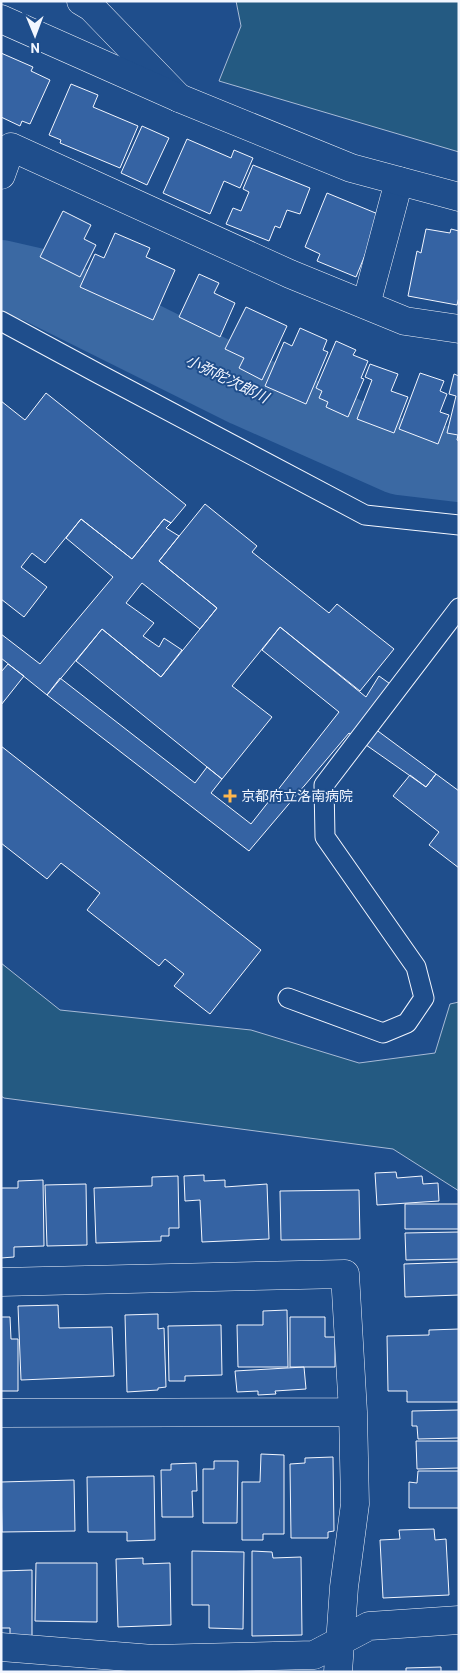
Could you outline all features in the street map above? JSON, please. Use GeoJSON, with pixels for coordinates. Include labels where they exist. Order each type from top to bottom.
{"type":"FeatureCollection","features":[{"type":"Feature","properties":{"kind":"street"},"geometry":{"type":"LineString","coordinates":[[81,1],[91,7],[179,98]]}},
{"type":"Feature","properties":{"kind":"street"},"geometry":{"type":"LineString","coordinates":[[1,19],[179,98],[351,168],[459,197]]}},
{"type":"Feature","properties":{"kind":"street"},"geometry":{"type":"LineString","coordinates":[[1,175],[12,147],[290,274],[405,321],[459,329]]}},
{"type":"Feature","properties":{"kind":"street"},"geometry":{"type":"LineString","coordinates":[[366,305],[399,181]]}},
{"type":"Feature","properties":{"kind":"street"},"geometry":{"type":"LineString","coordinates":[[1,1282],[344,1274],[353,1412],[355,1504],[344,1587],[338,1672]]}},
{"type":"Feature","properties":{"kind":"street"},"geometry":{"type":"LineString","coordinates":[[1,1413],[353,1412]]}},
{"type":"Feature","properties":{"kind":"street"},"geometry":{"type":"LineString","coordinates":[[1,1647],[153,1659],[314,1655],[369,1626],[459,1620]]}},
{"type":"Feature","properties":{"kind":"lane"},"geometry":{"type":"LineString","coordinates":[[1,321],[365,515],[459,525]]}},
{"type":"Feature","properties":{"kind":"lane"},"geometry":{"type":"LineString","coordinates":[[288,998],[383,1034],[407,1023],[424,998],[416,967],[325,837],[324,785],[459,608]]}},
{"type":"Feature","properties":{"kind":"shaded area"},"geometry":{"type":"Polygon","coordinates":[[[236,1],[459,1],[459,152],[219,81],[241,26],[236,1]]]}},
{"type":"Feature","properties":{"kind":"shaded area"},"geometry":{"type":"Polygon","coordinates":[[[1,963],[60,1010],[251,1030],[359,1063],[435,1053],[450,1004],[459,1002],[459,1191],[393,1149],[4,1098],[1,1096],[1,963]]]}},
{"type":"Feature","properties":{"kind":"building"},"geometry":{"type":"Polygon","coordinates":[[[1,53],[33,67],[31,71],[50,80],[30,124],[22,121],[20,126],[1,117],[1,53]]]}},
{"type":"Feature","properties":{"kind":"building"},"geometry":{"type":"Polygon","coordinates":[[[71,84],[98,95],[93,107],[138,126],[120,168],[60,143],[61,140],[49,135],[71,84]]]}},
{"type":"Feature","properties":{"kind":"building"},"geometry":{"type":"Polygon","coordinates":[[[142,126],[169,138],[147,185],[121,173],[142,126]]]}},
{"type":"Feature","properties":{"kind":"building"},"geometry":{"type":"Polygon","coordinates":[[[187,139],[231,158],[234,150],[253,158],[240,188],[224,181],[210,214],[163,193],[187,139]]]}},
{"type":"Feature","properties":{"kind":"building"},"geometry":{"type":"Polygon","coordinates":[[[253,165],[310,188],[300,214],[287,210],[280,228],[275,226],[269,241],[226,224],[233,208],[241,211],[249,192],[243,189],[253,165]]]}},
{"type":"Feature","properties":{"kind":"building"},"geometry":{"type":"Polygon","coordinates":[[[327,193],[378,214],[379,221],[356,277],[317,261],[320,254],[305,247],[327,193]]]}},
{"type":"Feature","properties":{"kind":"building"},"geometry":{"type":"Polygon","coordinates":[[[63,211],[91,225],[84,239],[96,245],[80,277],[40,257],[63,211]]]}},
{"type":"Feature","properties":{"kind":"building"},"geometry":{"type":"Polygon","coordinates":[[[426,229],[450,233],[451,229],[459,231],[459,297],[457,305],[408,296],[417,251],[421,253],[426,229]]]}},
{"type":"Feature","properties":{"kind":"building"},"geometry":{"type":"Polygon","coordinates":[[[115,233],[150,248],[146,257],[175,270],[153,320],[80,287],[95,254],[104,258],[115,233]]]}},
{"type":"Feature","properties":{"kind":"building"},"geometry":{"type":"Polygon","coordinates":[[[199,274],[219,283],[214,293],[235,303],[220,337],[179,317],[199,274]]]}},
{"type":"Feature","properties":{"kind":"building"},"geometry":{"type":"Polygon","coordinates":[[[246,307],[287,326],[262,380],[239,368],[244,358],[225,349],[246,307]]]}},
{"type":"Feature","properties":{"kind":"building"},"geometry":{"type":"Polygon","coordinates":[[[300,328],[327,340],[323,350],[328,352],[306,404],[265,386],[284,342],[292,346],[300,328]]]}},
{"type":"Feature","properties":{"kind":"building"},"geometry":{"type":"Polygon","coordinates":[[[336,341],[356,350],[353,355],[368,361],[361,378],[364,379],[348,417],[326,407],[328,402],[319,398],[322,391],[316,388],[336,341]]]}},
{"type":"Feature","properties":{"kind":"building"},"geometry":{"type":"Polygon","coordinates":[[[370,364],[398,374],[391,391],[408,397],[394,433],[357,419],[372,380],[365,377],[370,364]]]}},
{"type":"Feature","properties":{"kind":"building"},"geometry":{"type":"Polygon","coordinates":[[[420,373],[444,381],[440,391],[447,394],[440,412],[449,415],[438,444],[399,429],[420,373]]]}},
{"type":"Feature","properties":{"kind":"building"},"geometry":{"type":"Polygon","coordinates":[[[454,374],[459,376],[459,441],[457,440],[458,435],[447,433],[456,396],[449,394],[454,374]]]}},
{"type":"Feature","properties":{"kind":"building"},"geometry":{"type":"Polygon","coordinates":[[[46,393],[186,505],[171,523],[164,519],[132,559],[81,519],[45,563],[32,553],[21,567],[47,587],[24,617],[1,599],[1,401],[25,420],[46,393]]]}},
{"type":"Feature","properties":{"kind":"building"},"geometry":{"type":"Polygon","coordinates":[[[205,504],[257,546],[252,552],[329,613],[337,604],[394,649],[360,691],[280,627],[232,686],[272,717],[222,779],[76,661],[102,629],[161,677],[217,608],[159,561],[205,504]]]}},
{"type":"Feature","properties":{"kind":"building"},"geometry":{"type":"Polygon","coordinates":[[[81,519],[132,559],[164,519],[171,523],[166,528],[179,536],[159,561],[217,608],[200,629],[142,583],[126,603],[154,623],[143,636],[159,647],[164,638],[182,650],[161,677],[102,629],[47,695],[1,658],[1,634],[40,664],[113,577],[66,538],[81,519]]]}},
{"type":"Feature","properties":{"kind":"building"},"geometry":{"type":"Polygon","coordinates":[[[280,627],[366,697],[379,676],[393,686],[367,723],[436,774],[426,787],[349,733],[249,851],[47,695],[60,678],[195,783],[207,767],[222,779],[211,793],[251,824],[339,712],[262,650],[280,627]]]}},
{"type":"Feature","properties":{"kind":"building"},"geometry":{"type":"Polygon","coordinates":[[[8,664],[24,676],[1,705],[1,672],[8,664]]]}},
{"type":"Feature","properties":{"kind":"building"},"geometry":{"type":"Polygon","coordinates":[[[1,746],[261,950],[210,1014],[174,986],[184,974],[165,959],[159,966],[87,910],[100,893],[61,863],[47,879],[1,843],[1,746]]]}},
{"type":"Feature","properties":{"kind":"building"},"geometry":{"type":"Polygon","coordinates":[[[436,774],[459,791],[459,868],[429,845],[439,832],[393,796],[410,775],[426,787],[436,774]]]}},
{"type":"Feature","properties":{"kind":"building"},"geometry":{"type":"Polygon","coordinates":[[[396,1172],[397,1178],[422,1176],[423,1184],[438,1183],[439,1201],[377,1205],[375,1173],[396,1172]]]}},
{"type":"Feature","properties":{"kind":"building"},"geometry":{"type":"Polygon","coordinates":[[[204,1175],[204,1181],[225,1180],[225,1187],[267,1184],[269,1239],[202,1242],[200,1200],[185,1201],[184,1176],[204,1175]]]}},
{"type":"Feature","properties":{"kind":"building"},"geometry":{"type":"Polygon","coordinates":[[[178,1176],[179,1228],[169,1228],[169,1236],[161,1236],[161,1241],[96,1243],[94,1188],[152,1186],[152,1177],[178,1176]]]}},
{"type":"Feature","properties":{"kind":"building"},"geometry":{"type":"Polygon","coordinates":[[[43,1180],[44,1246],[14,1247],[14,1257],[1,1258],[1,1188],[18,1188],[18,1181],[43,1180]]]}},
{"type":"Feature","properties":{"kind":"building"},"geometry":{"type":"Polygon","coordinates":[[[86,1184],[87,1245],[47,1246],[45,1185],[86,1184]]]}},
{"type":"Feature","properties":{"kind":"building"},"geometry":{"type":"Polygon","coordinates":[[[359,1190],[360,1239],[281,1240],[280,1191],[359,1190]]]}},
{"type":"Feature","properties":{"kind":"building"},"geometry":{"type":"Polygon","coordinates":[[[405,1204],[459,1204],[459,1229],[405,1229],[405,1204]]]}},
{"type":"Feature","properties":{"kind":"building"},"geometry":{"type":"Polygon","coordinates":[[[459,1232],[459,1259],[406,1260],[405,1233],[459,1232]]]}},
{"type":"Feature","properties":{"kind":"building"},"geometry":{"type":"Polygon","coordinates":[[[459,1262],[459,1295],[405,1297],[404,1264],[459,1262]]]}},
{"type":"Feature","properties":{"kind":"building"},"geometry":{"type":"Polygon","coordinates":[[[58,1305],[59,1328],[112,1327],[114,1376],[21,1380],[18,1306],[58,1305]]]}},
{"type":"Feature","properties":{"kind":"building"},"geometry":{"type":"Polygon","coordinates":[[[287,1310],[288,1367],[238,1367],[237,1325],[263,1325],[263,1311],[287,1310]]]}},
{"type":"Feature","properties":{"kind":"building"},"geometry":{"type":"Polygon","coordinates":[[[158,1314],[158,1329],[164,1328],[166,1387],[158,1388],[158,1390],[127,1392],[125,1315],[158,1314]]]}},
{"type":"Feature","properties":{"kind":"building"},"geometry":{"type":"Polygon","coordinates":[[[1,1317],[10,1317],[11,1339],[18,1339],[18,1391],[1,1391],[1,1317]]]}},
{"type":"Feature","properties":{"kind":"building"},"geometry":{"type":"Polygon","coordinates":[[[290,1317],[325,1317],[325,1337],[335,1337],[335,1367],[290,1367],[290,1317]]]}},
{"type":"Feature","properties":{"kind":"building"},"geometry":{"type":"Polygon","coordinates":[[[221,1325],[222,1375],[185,1376],[185,1381],[169,1381],[168,1326],[221,1325]]]}},
{"type":"Feature","properties":{"kind":"building"},"geometry":{"type":"Polygon","coordinates":[[[459,1329],[459,1402],[407,1402],[407,1391],[388,1391],[387,1336],[429,1335],[429,1330],[459,1329]]]}},
{"type":"Feature","properties":{"kind":"building"},"geometry":{"type":"Polygon","coordinates":[[[304,1367],[306,1389],[275,1391],[276,1394],[258,1395],[258,1391],[237,1392],[235,1371],[304,1367]]]}},
{"type":"Feature","properties":{"kind":"building"},"geometry":{"type":"Polygon","coordinates":[[[459,1410],[459,1438],[418,1439],[417,1426],[412,1426],[412,1411],[459,1410]]]}},
{"type":"Feature","properties":{"kind":"building"},"geometry":{"type":"Polygon","coordinates":[[[416,1441],[459,1441],[459,1468],[417,1469],[416,1441]]]}},
{"type":"Feature","properties":{"kind":"building"},"geometry":{"type":"Polygon","coordinates":[[[261,1454],[284,1455],[284,1534],[263,1534],[263,1540],[242,1540],[242,1482],[260,1482],[261,1454]]]}},
{"type":"Feature","properties":{"kind":"building"},"geometry":{"type":"Polygon","coordinates":[[[333,1457],[334,1531],[328,1532],[328,1538],[291,1538],[290,1464],[305,1463],[305,1458],[333,1457]]]}},
{"type":"Feature","properties":{"kind":"building"},"geometry":{"type":"Polygon","coordinates":[[[214,1461],[238,1461],[237,1523],[203,1523],[203,1469],[214,1469],[214,1461]]]}},
{"type":"Feature","properties":{"kind":"building"},"geometry":{"type":"Polygon","coordinates":[[[196,1463],[197,1491],[192,1491],[193,1517],[162,1517],[161,1470],[171,1470],[171,1464],[196,1463]]]}},
{"type":"Feature","properties":{"kind":"building"},"geometry":{"type":"Polygon","coordinates":[[[418,1471],[459,1471],[459,1508],[409,1508],[409,1482],[417,1483],[418,1471]]]}},
{"type":"Feature","properties":{"kind":"building"},"geometry":{"type":"Polygon","coordinates":[[[154,1476],[155,1540],[127,1541],[127,1532],[88,1532],[87,1477],[154,1476]]]}},
{"type":"Feature","properties":{"kind":"building"},"geometry":{"type":"Polygon","coordinates":[[[74,1480],[75,1531],[2,1532],[1,1482],[74,1480]]]}},
{"type":"Feature","properties":{"kind":"building"},"geometry":{"type":"Polygon","coordinates":[[[434,1529],[435,1540],[446,1539],[449,1595],[383,1598],[380,1540],[400,1539],[399,1530],[434,1529]]]}},
{"type":"Feature","properties":{"kind":"building"},"geometry":{"type":"Polygon","coordinates":[[[192,1551],[244,1552],[243,1629],[209,1628],[209,1605],[192,1605],[192,1551]]]}},
{"type":"Feature","properties":{"kind":"building"},"geometry":{"type":"Polygon","coordinates":[[[252,1551],[272,1552],[273,1558],[301,1557],[302,1635],[252,1636],[252,1551]]]}},
{"type":"Feature","properties":{"kind":"building"},"geometry":{"type":"Polygon","coordinates":[[[143,1558],[143,1564],[170,1563],[171,1625],[118,1627],[116,1559],[143,1558]]]}},
{"type":"Feature","properties":{"kind":"building"},"geometry":{"type":"Polygon","coordinates":[[[36,1563],[97,1563],[97,1622],[35,1621],[36,1563]]]}},
{"type":"Feature","properties":{"kind":"building"},"geometry":{"type":"Polygon","coordinates":[[[32,1570],[32,1637],[10,1637],[10,1628],[1,1628],[1,1571],[32,1570]]]}},
{"type":"Feature","properties":{"kind":"building"},"geometry":{"type":"Polygon","coordinates":[[[441,1667],[441,1672],[406,1672],[406,1668],[441,1667]]]}},
{"type":"Feature","properties":{"kind":"waterway","name":"小弥陀次郎川"},"geometry":{"type":"LineString","coordinates":[[1,277],[36,285],[247,390],[400,458],[459,465]]}},
{"type":"Feature","properties":{"kind":"place","name":"京都府立洛南病院"},"geometry":{"type":"Point","coordinates":[230,796]}}]}
